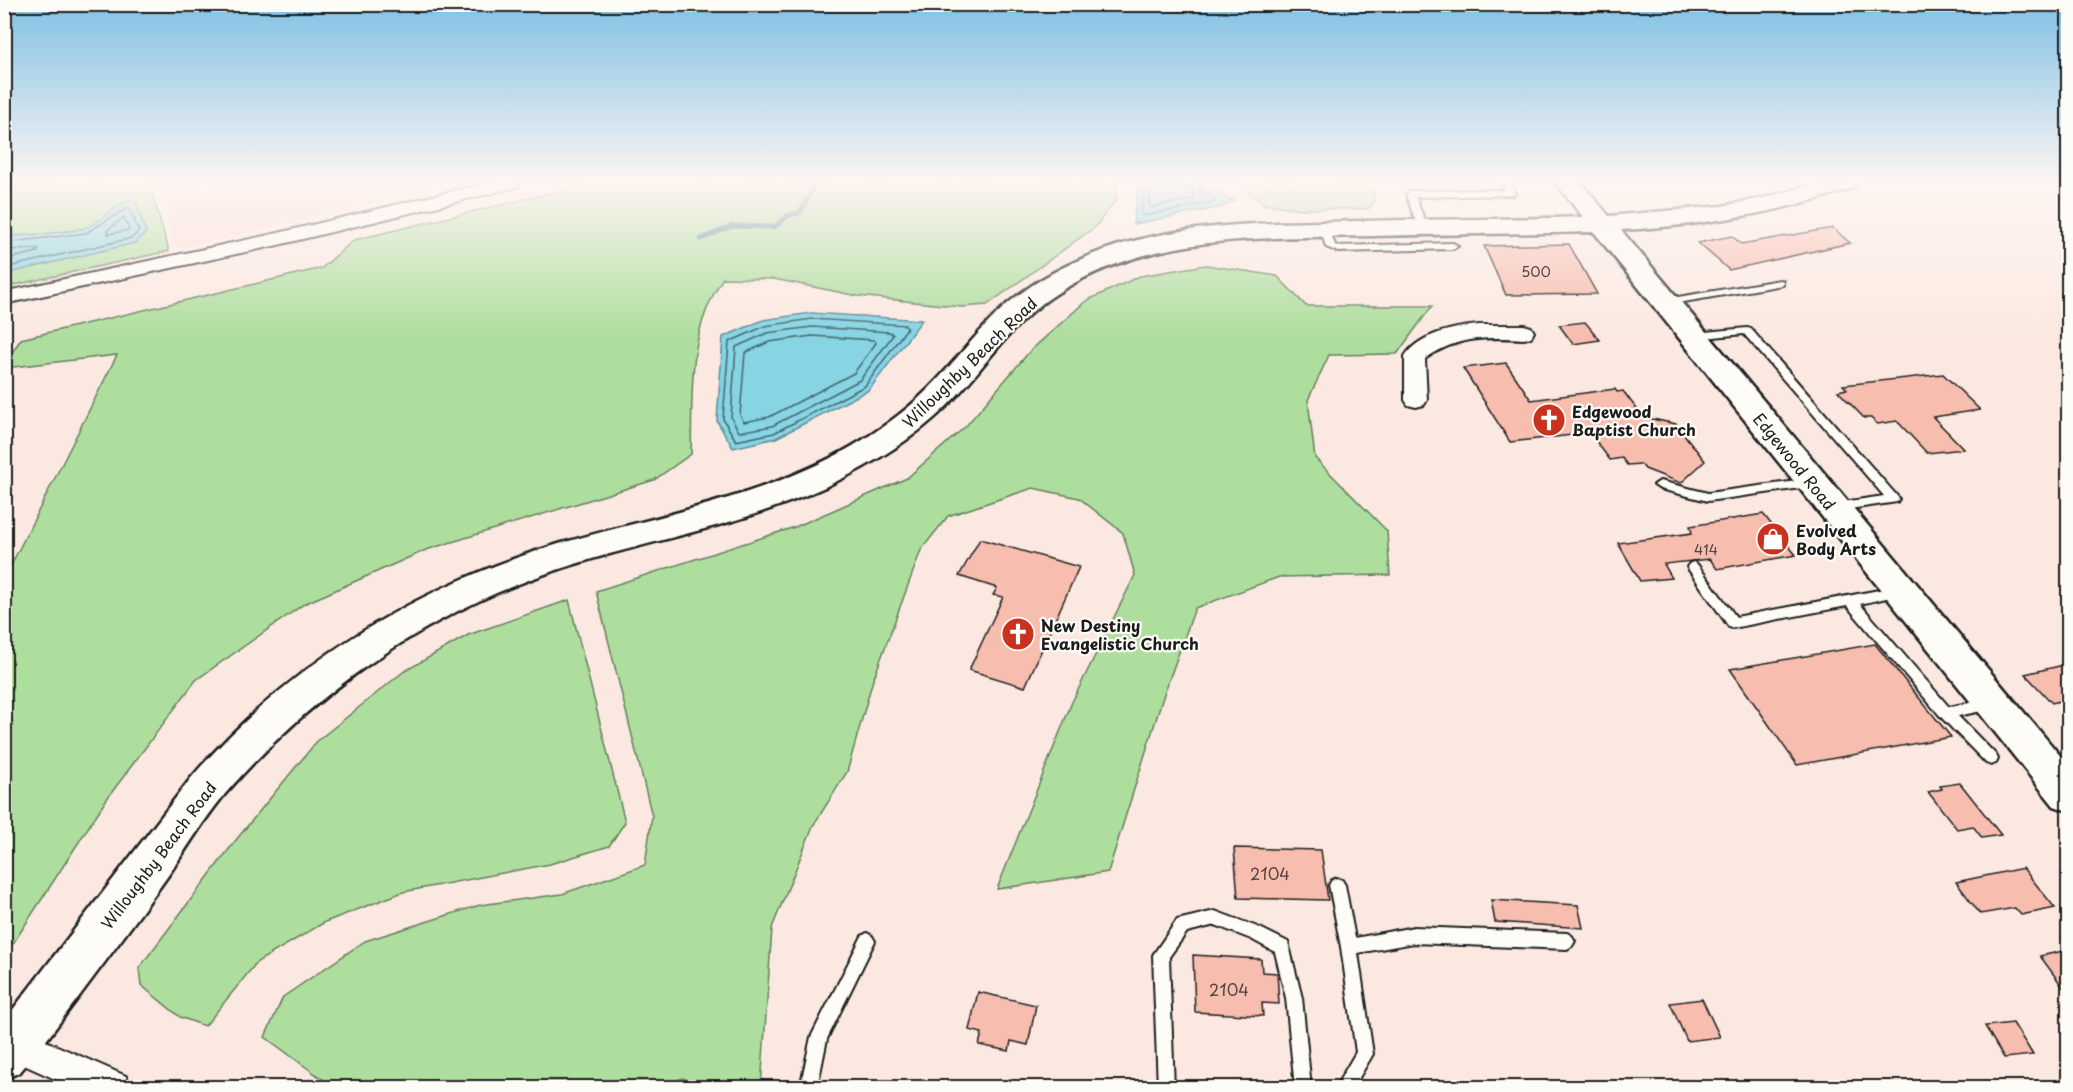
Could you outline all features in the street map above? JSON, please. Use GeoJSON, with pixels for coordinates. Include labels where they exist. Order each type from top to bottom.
{"type":"FeatureCollection","features":[{"type":"Feature","properties":{"kind":"street"},"geometry":{"type":"LineString","coordinates":[[4,298],[299,234]]}},
{"type":"Feature","properties":{"kind":"street","name":"Willoughby Beach Road"},"geometry":{"type":"LineString","coordinates":[[10,1050],[211,783],[266,728],[328,674],[386,635],[462,592],[537,566],[766,497],[856,457],[895,434],[937,397],[1018,310],[1046,289],[1106,258],[1148,245],[1196,236],[1249,234]]}},
{"type":"Feature","properties":{"kind":"street","name":"Edgewood Road"},"geometry":{"type":"LineString","coordinates":[[1610,234],[2068,793]]}},
{"type":"Feature","properties":{"kind":"street"},"geometry":{"type":"LineString","coordinates":[[1644,278],[1643,253],[1653,234]]}},
{"type":"Feature","properties":{"kind":"street"},"geometry":{"type":"LineString","coordinates":[[1416,400],[1415,356],[1431,343],[1468,330],[1524,332]]}},
{"type":"Feature","properties":{"kind":"street"},"geometry":{"type":"LineString","coordinates":[[10,1050],[114,1088]]}},
{"type":"Feature","properties":{"kind":"lane"},"geometry":{"type":"LineString","coordinates":[[1327,234],[1331,248],[1338,249],[1453,246]]}},
{"type":"Feature","properties":{"kind":"lane"},"geometry":{"type":"LineString","coordinates":[[1665,302],[1780,283]]}},
{"type":"Feature","properties":{"kind":"lane"},"geometry":{"type":"LineString","coordinates":[[1693,337],[1747,332],[1893,499],[1833,508]]}},
{"type":"Feature","properties":{"kind":"lane"},"geometry":{"type":"LineString","coordinates":[[1660,485],[1708,497],[1813,483]]}},
{"type":"Feature","properties":{"kind":"lane"},"geometry":{"type":"LineString","coordinates":[[1694,567],[1733,623],[1902,591]]}},
{"type":"Feature","properties":{"kind":"lane"},"geometry":{"type":"LineString","coordinates":[[1850,601],[1946,713],[1991,759]]}},
{"type":"Feature","properties":{"kind":"lane"},"geometry":{"type":"LineString","coordinates":[[1946,713],[1994,703]]}},
{"type":"Feature","properties":{"kind":"lane"},"geometry":{"type":"LineString","coordinates":[[1337,885],[1349,946],[1365,1054],[1343,1088]]}},
{"type":"Feature","properties":{"kind":"lane"},"geometry":{"type":"LineString","coordinates":[[1166,1088],[1161,956],[1182,925],[1215,918],[1256,933],[1282,947],[1294,998],[1303,1088]]}},
{"type":"Feature","properties":{"kind":"lane"},"geometry":{"type":"LineString","coordinates":[[1349,946],[1413,935],[1567,941]]}},
{"type":"Feature","properties":{"kind":"lane"},"geometry":{"type":"LineString","coordinates":[[808,1088],[819,1037],[867,941]]}},
{"type":"Feature","properties":{"kind":"shaded area"},"geometry":{"type":"Polygon","coordinates":[[[173,234],[239,234],[177,248],[173,234]]]}},
{"type":"Feature","properties":{"kind":"green space"},"geometry":{"type":"Polygon","coordinates":[[[4,234],[164,234],[169,251],[5,287],[4,234]]]}},
{"type":"Feature","properties":{"kind":"green space"},"geometry":{"type":"Polygon","coordinates":[[[379,234],[1085,234],[987,305],[962,307],[858,296],[774,279],[723,278],[711,299],[697,342],[692,385],[691,454],[654,480],[426,550],[304,604],[196,680],[106,800],[5,956],[5,577],[117,355],[5,368],[5,363],[21,339],[322,268],[354,240],[379,234]]]}},
{"type":"Feature","properties":{"kind":"green space"},"geometry":{"type":"Polygon","coordinates":[[[1206,265],[1277,276],[1306,306],[1432,306],[1397,354],[1329,355],[1308,400],[1315,458],[1387,531],[1390,575],[1279,577],[1195,608],[1164,694],[1108,872],[997,889],[1072,702],[1135,575],[1123,533],[1079,498],[1033,488],[948,516],[921,550],[872,683],[847,772],[813,826],[772,928],[761,1087],[702,1087],[683,1078],[654,1088],[333,1087],[265,1037],[283,997],[365,941],[480,905],[562,894],[645,865],[652,816],[596,591],[795,527],[907,478],[966,426],[1030,351],[1086,301],[1140,276],[1206,265]]]}},
{"type":"Feature","properties":{"kind":"green space"},"geometry":{"type":"Polygon","coordinates":[[[569,600],[625,822],[609,846],[550,864],[403,892],[325,922],[257,962],[205,1026],[180,1017],[141,985],[139,968],[236,840],[317,741],[403,672],[468,635],[569,600]]]}},
{"type":"Feature","properties":{"kind":"water"},"geometry":{"type":"Polygon","coordinates":[[[43,234],[145,234],[135,243],[5,274],[5,237],[43,234]]]}},
{"type":"Feature","properties":{"kind":"water"},"geometry":{"type":"Polygon","coordinates":[[[811,313],[922,320],[869,390],[776,438],[733,448],[717,421],[723,337],[763,320],[811,313]]]}},
{"type":"Feature","properties":{"kind":"building"},"geometry":{"type":"Polygon","coordinates":[[[1799,234],[1840,234],[1850,243],[1729,270],[1698,243],[1732,236],[1741,244],[1799,234]]]}},
{"type":"Feature","properties":{"kind":"building"},"geometry":{"type":"Polygon","coordinates":[[[1569,244],[1597,294],[1506,295],[1484,246],[1569,244]]]}},
{"type":"Feature","properties":{"kind":"building"},"geometry":{"type":"Polygon","coordinates":[[[1585,322],[1600,340],[1573,344],[1559,325],[1585,322]]]}},
{"type":"Feature","properties":{"kind":"building","name":"Edgewood Baptist Church"},"geometry":{"type":"Polygon","coordinates":[[[1506,363],[1531,400],[1615,389],[1617,392],[1623,391],[1643,417],[1676,424],[1705,461],[1681,483],[1645,469],[1641,464],[1627,465],[1622,458],[1610,460],[1590,433],[1510,442],[1463,368],[1506,363]]]}},
{"type":"Feature","properties":{"kind":"building"},"geometry":{"type":"Polygon","coordinates":[[[1943,374],[1980,410],[1933,417],[1964,449],[1927,453],[1897,421],[1877,424],[1871,418],[1864,418],[1838,391],[1847,389],[1843,385],[1943,374]]]}},
{"type":"Feature","properties":{"kind":"building"},"geometry":{"type":"Polygon","coordinates":[[[1763,514],[1796,555],[1717,569],[1710,559],[1664,564],[1672,578],[1640,581],[1618,543],[1692,533],[1690,526],[1763,514]]]}},
{"type":"Feature","properties":{"kind":"building","name":"New Destiny Evangelistic Church"},"geometry":{"type":"Polygon","coordinates":[[[980,539],[1079,567],[1025,687],[969,670],[1003,597],[993,595],[997,588],[959,576],[980,539]]]}},
{"type":"Feature","properties":{"kind":"building"},"geometry":{"type":"Polygon","coordinates":[[[1875,644],[1951,737],[1797,765],[1730,669],[1875,644]]]}},
{"type":"Feature","properties":{"kind":"building"},"geometry":{"type":"Polygon","coordinates":[[[2068,664],[2068,699],[2052,703],[2025,674],[2068,664]]]}},
{"type":"Feature","properties":{"kind":"building"},"geometry":{"type":"Polygon","coordinates":[[[1960,783],[2001,835],[1982,838],[1973,826],[1957,829],[1928,792],[1942,789],[1940,786],[1960,783]]]}},
{"type":"Feature","properties":{"kind":"building"},"geometry":{"type":"Polygon","coordinates":[[[1234,848],[1321,850],[1328,900],[1238,898],[1234,848]]]}},
{"type":"Feature","properties":{"kind":"building"},"geometry":{"type":"Polygon","coordinates":[[[2023,868],[2055,908],[2021,915],[2015,908],[1980,914],[1956,882],[2023,868]]]}},
{"type":"Feature","properties":{"kind":"building"},"geometry":{"type":"Polygon","coordinates":[[[1491,900],[1578,905],[1583,928],[1495,922],[1491,900]]]}},
{"type":"Feature","properties":{"kind":"building"},"geometry":{"type":"Polygon","coordinates":[[[2068,950],[2068,994],[2040,956],[2068,950]]]}},
{"type":"Feature","properties":{"kind":"building"},"geometry":{"type":"Polygon","coordinates":[[[1193,955],[1261,959],[1262,972],[1277,973],[1279,1004],[1262,1003],[1263,1016],[1195,1012],[1193,955]]]}},
{"type":"Feature","properties":{"kind":"building"},"geometry":{"type":"Polygon","coordinates":[[[978,992],[1036,1005],[1028,1045],[1011,1041],[1009,1051],[979,1045],[982,1033],[969,1030],[978,992]]]}},
{"type":"Feature","properties":{"kind":"building"},"geometry":{"type":"Polygon","coordinates":[[[1702,999],[1720,1037],[1687,1041],[1670,1003],[1702,999]]]}},
{"type":"Feature","properties":{"kind":"building"},"geometry":{"type":"Polygon","coordinates":[[[2013,1023],[2033,1055],[2004,1058],[1985,1026],[2013,1023]]]}},
{"type":"Feature","properties":{"kind":"waterway"},"geometry":{"type":"LineString","coordinates":[[701,239],[713,234]]}},
{"type":"Feature","properties":{"kind":"place","name":"Edgewood Baptist Church"},"geometry":{"type":"Point","coordinates":[1549,420]}},
{"type":"Feature","properties":{"kind":"place","name":"Evolved Body Arts"},"geometry":{"type":"Point","coordinates":[1773,539]}},
{"type":"Feature","properties":{"kind":"place","name":"New Destiny Evangelistic Church"},"geometry":{"type":"Point","coordinates":[1018,634]}}]}
